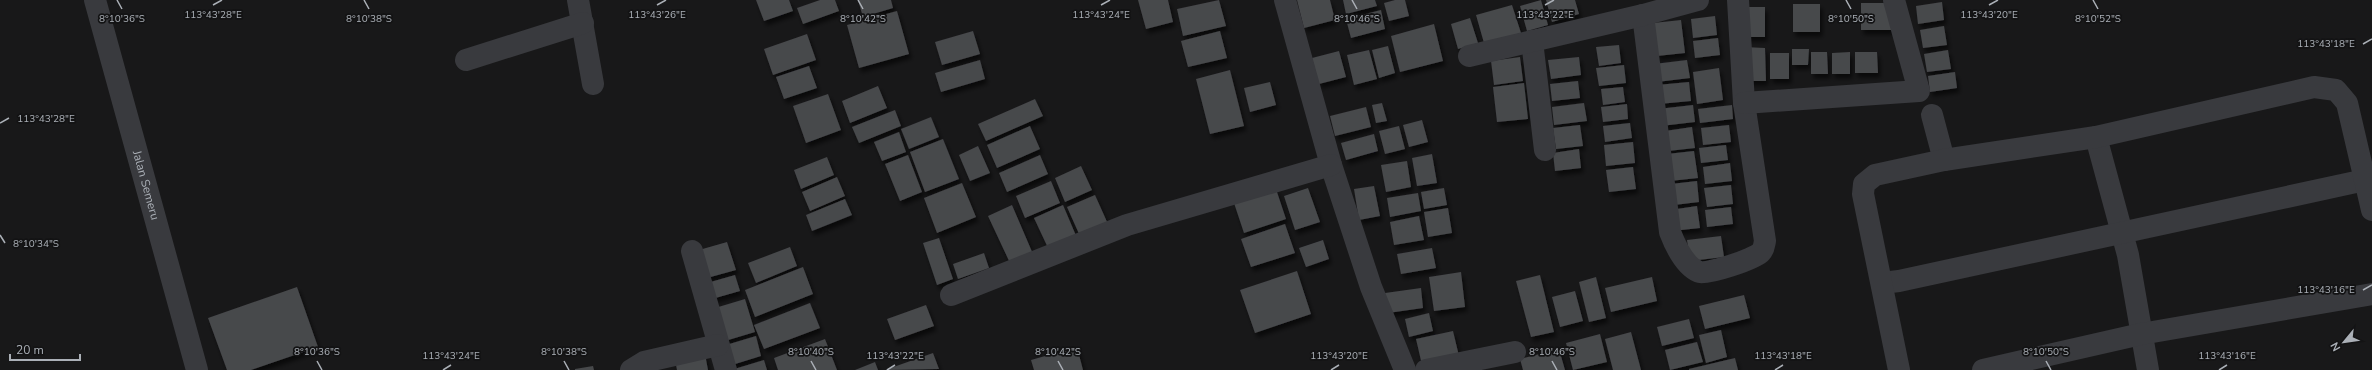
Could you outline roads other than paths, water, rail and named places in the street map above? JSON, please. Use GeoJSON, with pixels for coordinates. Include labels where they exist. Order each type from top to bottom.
{"type":"FeatureCollection","features":[{"type":"Feature","properties":{"kind":"street","name":"Jalan Semeru"},"geometry":{"type":"LineString","coordinates":[[96,0],[197,370]]}},
{"type":"Feature","properties":{"kind":"street"},"geometry":{"type":"LineString","coordinates":[[578,0],[593,84]]}},
{"type":"Feature","properties":{"kind":"street"},"geometry":{"type":"LineString","coordinates":[[1285,0],[1331,165],[1371,287],[1405,370]]}},
{"type":"Feature","properties":{"kind":"street"},"geometry":{"type":"LineString","coordinates":[[1469,56],[1643,15],[1698,0]]}},
{"type":"Feature","properties":{"kind":"street"},"geometry":{"type":"LineString","coordinates":[[1643,15],[1670,232],[1674,244],[1691,267],[1698,272],[1706,272],[1751,258],[1760,253],[1765,241],[1744,104],[1738,0]]}},
{"type":"Feature","properties":{"kind":"street"},"geometry":{"type":"LineString","coordinates":[[1744,104],[1919,91],[1894,0]]}},
{"type":"Feature","properties":{"kind":"street"},"geometry":{"type":"LineString","coordinates":[[466,60],[583,23]]}},
{"type":"Feature","properties":{"kind":"street"},"geometry":{"type":"LineString","coordinates":[[1532,42],[1545,150]]}},
{"type":"Feature","properties":{"kind":"street"},"geometry":{"type":"LineString","coordinates":[[1899,370],[1863,194],[1864,184],[1875,175],[1944,160],[2096,137],[2314,87],[2336,90],[2348,103],[2372,210]]}},
{"type":"Feature","properties":{"kind":"street"},"geometry":{"type":"LineString","coordinates":[[1932,115],[1944,160]]}},
{"type":"Feature","properties":{"kind":"street"},"geometry":{"type":"LineString","coordinates":[[2096,137],[2122,233],[2148,370]]}},
{"type":"Feature","properties":{"kind":"street"},"geometry":{"type":"LineString","coordinates":[[951,295],[1127,225],[1331,165]]}},
{"type":"Feature","properties":{"kind":"street"},"geometry":{"type":"LineString","coordinates":[[1882,283],[1899,281],[2365,180]]}},
{"type":"Feature","properties":{"kind":"street"},"geometry":{"type":"LineString","coordinates":[[692,252],[726,370]]}},
{"type":"Feature","properties":{"kind":"street"},"geometry":{"type":"LineString","coordinates":[[1984,370],[2142,334],[2372,294]]}},
{"type":"Feature","properties":{"kind":"street"},"geometry":{"type":"LineString","coordinates":[[631,370],[644,362],[718,345]]}},
{"type":"Feature","properties":{"kind":"street"},"geometry":{"type":"LineString","coordinates":[[1426,370],[1515,352]]}}]}
